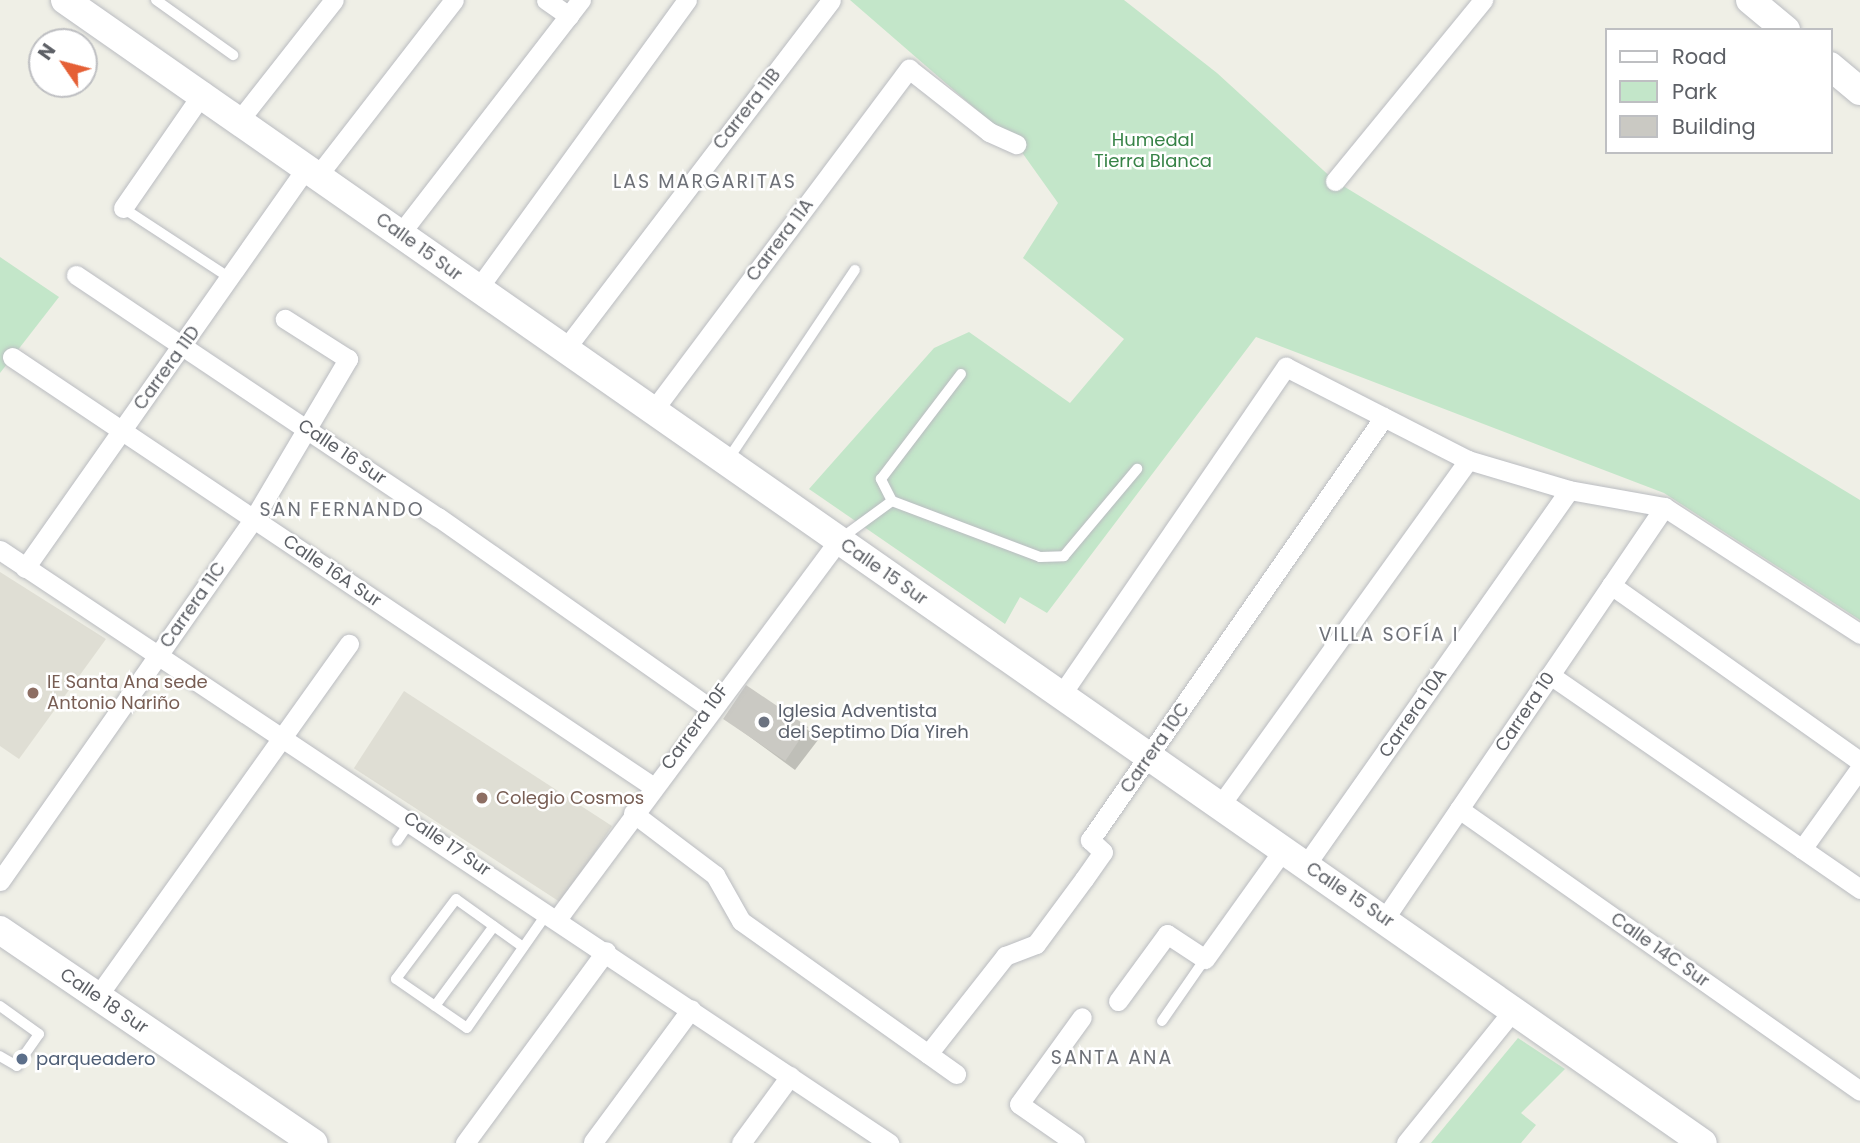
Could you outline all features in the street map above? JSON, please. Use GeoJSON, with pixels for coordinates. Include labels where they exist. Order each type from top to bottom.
{"type":"FeatureCollection","features":[{"type":"Feature","properties":{"kind":"street","name":"Calle 15 Sur"},"geometry":{"type":"LineString","coordinates":[[65,0],[204,92],[563,352],[1061,695],[1149,759],[1385,918],[1700,1142]]}},
{"type":"Feature","properties":{"kind":"street"},"geometry":{"type":"LineString","coordinates":[[241,118],[334,0]]}},
{"type":"Feature","properties":{"kind":"street","name":"Carrera 11D"},"geometry":{"type":"LineString","coordinates":[[26,568],[230,278],[313,171],[454,0]]}},
{"type":"Feature","properties":{"kind":"street"},"geometry":{"type":"LineString","coordinates":[[546,0],[569,16]]}},
{"type":"Feature","properties":{"kind":"street"},"geometry":{"type":"LineString","coordinates":[[400,234],[581,0]]}},
{"type":"Feature","properties":{"kind":"street"},"geometry":{"type":"LineString","coordinates":[[477,290],[687,0]]}},
{"type":"Feature","properties":{"kind":"street","name":"Carrera 11B"},"geometry":{"type":"LineString","coordinates":[[563,352],[831,0]]}},
{"type":"Feature","properties":{"kind":"street"},"geometry":{"type":"LineString","coordinates":[[1335,181],[1483,0]]}},
{"type":"Feature","properties":{"kind":"street"},"geometry":{"type":"LineString","coordinates":[[1750,0],[1784,28]]}},
{"type":"Feature","properties":{"kind":"street"},"geometry":{"type":"LineString","coordinates":[[1832,67],[1857,83]]}},
{"type":"Feature","properties":{"kind":"street","name":"Carrera 11A"},"geometry":{"type":"LineString","coordinates":[[652,412],[909,69],[989,132],[1016,144]]}},
{"type":"Feature","properties":{"kind":"street"},"geometry":{"type":"LineString","coordinates":[[123,208],[204,92]]}},
{"type":"Feature","properties":{"kind":"street","name":"Calle 16 Sur"},"geometry":{"type":"LineString","coordinates":[[75,275],[311,430],[708,708]]}},
{"type":"Feature","properties":{"kind":"street","name":"Carrera 11C"},"geometry":{"type":"LineString","coordinates":[[0,881],[254,518],[311,430],[348,359],[285,319]]}},
{"type":"Feature","properties":{"kind":"street","name":"Calle 16A Sur"},"geometry":{"type":"LineString","coordinates":[[12,357],[652,786]]}},
{"type":"Feature","properties":{"kind":"street"},"geometry":{"type":"LineString","coordinates":[[1061,695],[1286,367],[1468,460],[1569,490],[1664,506],[1860,635]]}},
{"type":"Feature","properties":{"kind":"street","name":"Carrera 10C"},"geometry":{"type":"LineString","coordinates":[[928,1054],[1005,956],[1036,944],[1103,852],[1090,840],[1149,759],[1384,417]]}},
{"type":"Feature","properties":{"kind":"street"},"geometry":{"type":"LineString","coordinates":[[1219,807],[1468,460]]}},
{"type":"Feature","properties":{"kind":"street","name":"Carrera 10A"},"geometry":{"type":"LineString","coordinates":[[1306,866],[1569,490]]}},
{"type":"Feature","properties":{"kind":"street","name":"Carrera 10"},"geometry":{"type":"LineString","coordinates":[[1385,918],[1664,506]]}},
{"type":"Feature","properties":{"kind":"street","name":"Carrera 10F"},"geometry":{"type":"LineString","coordinates":[[553,915],[634,813],[708,708],[838,541]]}},
{"type":"Feature","properties":{"kind":"street","name":"Calle 17 Sur"},"geometry":{"type":"LineString","coordinates":[[0,550],[283,739],[411,819],[890,1143]]}},
{"type":"Feature","properties":{"kind":"street"},"geometry":{"type":"LineString","coordinates":[[1611,585],[1860,761]]}},
{"type":"Feature","properties":{"kind":"street"},"geometry":{"type":"LineString","coordinates":[[97,997],[349,644]]}},
{"type":"Feature","properties":{"kind":"street"},"geometry":{"type":"LineString","coordinates":[[1550,674],[1860,889]]}},
{"type":"Feature","properties":{"kind":"street"},"geometry":{"type":"LineString","coordinates":[[1802,849],[1860,768]]}},
{"type":"Feature","properties":{"kind":"street","name":"Calle 14C Sur"},"geometry":{"type":"LineString","coordinates":[[1460,809],[1860,1091]]}},
{"type":"Feature","properties":{"kind":"street"},"geometry":{"type":"LineString","coordinates":[[634,813],[715,875],[741,920],[956,1074]]}},
{"type":"Feature","properties":{"kind":"street"},"geometry":{"type":"LineString","coordinates":[[1118,1001],[1167,934],[1205,959],[1283,850]]}},
{"type":"Feature","properties":{"kind":"street","name":"Calle 18 Sur"},"geometry":{"type":"LineString","coordinates":[[0,930],[313,1143]]}},
{"type":"Feature","properties":{"kind":"street"},"geometry":{"type":"LineString","coordinates":[[465,1143],[606,951]]}},
{"type":"Feature","properties":{"kind":"street"},"geometry":{"type":"LineString","coordinates":[[593,1142],[691,1009]]}},
{"type":"Feature","properties":{"kind":"street"},"geometry":{"type":"LineString","coordinates":[[1406,1143],[1514,1009]]}},
{"type":"Feature","properties":{"kind":"street"},"geometry":{"type":"LineString","coordinates":[[1075,1143],[1019,1104],[1082,1017]]}},
{"type":"Feature","properties":{"kind":"street"},"geometry":{"type":"LineString","coordinates":[[741,1143],[790,1076]]}},
{"type":"Feature","properties":{"kind":"lane"},"geometry":{"type":"LineString","coordinates":[[156,0],[233,55]]}},
{"type":"Feature","properties":{"kind":"lane"},"geometry":{"type":"LineString","coordinates":[[123,208],[230,278]]}},
{"type":"Feature","properties":{"kind":"lane"},"geometry":{"type":"LineString","coordinates":[[724,464],[855,270]]}},
{"type":"Feature","properties":{"kind":"lane"},"geometry":{"type":"LineString","coordinates":[[961,374],[881,479],[892,501],[1040,557],[1064,556],[1138,469]]}},
{"type":"Feature","properties":{"kind":"lane"},"geometry":{"type":"LineString","coordinates":[[838,541],[892,501]]}},
{"type":"Feature","properties":{"kind":"lane"},"geometry":{"type":"LineString","coordinates":[[397,841],[411,819]]}},
{"type":"Feature","properties":{"kind":"lane"},"geometry":{"type":"LineString","coordinates":[[523,947],[456,899],[396,979],[467,1028],[523,947],[553,915]]}},
{"type":"Feature","properties":{"kind":"lane"},"geometry":{"type":"LineString","coordinates":[[435,1006],[494,926]]}},
{"type":"Feature","properties":{"kind":"lane"},"geometry":{"type":"LineString","coordinates":[[1162,1021],[1205,959]]}},
{"type":"Feature","properties":{"kind":"lane"},"geometry":{"type":"LineString","coordinates":[[0,1006],[39,1034],[17,1066],[0,1056]]}},
{"type":"Feature","properties":{"kind":"shaded area","name":"IE Santa Ana sede Antonio Nariño"},"geometry":{"type":"Polygon","coordinates":[[[0,572],[106,639],[19,759],[0,746],[0,572]]]}},
{"type":"Feature","properties":{"kind":"shaded area","name":"Colegio Cosmos"},"geometry":{"type":"Polygon","coordinates":[[[404,691],[612,826],[562,903],[354,768],[404,691]]]}},
{"type":"Feature","properties":{"kind":"green space","name":"Humedal Tierra Blanca"},"geometry":{"type":"Polygon","coordinates":[[[850,0],[1124,0],[1217,73],[1335,181],[1860,500],[1860,620],[1664,493],[1256,337],[1047,613],[1020,597],[1005,624],[809,489],[934,348],[969,332],[1070,403],[1124,339],[1023,258],[1058,203],[1016,144],[850,0]]]}},
{"type":"Feature","properties":{"kind":"green space"},"geometry":{"type":"Polygon","coordinates":[[[0,257],[59,297],[0,373],[0,257]]]}},
{"type":"Feature","properties":{"kind":"green space"},"geometry":{"type":"Polygon","coordinates":[[[1518,1038],[1565,1069],[1521,1113],[1536,1125],[1521,1143],[1431,1143],[1518,1038]]]}},
{"type":"Feature","properties":{"kind":"building","name":"Iglesia Adventista del Septimo Día Yireh"},"geometry":{"type":"Polygon","coordinates":[[[746,685],[808,727],[785,761],[723,719],[746,685]]]}},
{"type":"Feature","properties":{"kind":"place","name":"IE Santa Ana sede Antonio Nariño"},"geometry":{"type":"Point","coordinates":[33,693]}},
{"type":"Feature","properties":{"kind":"place","name":"Iglesia Adventista del Septimo Día Yireh"},"geometry":{"type":"Point","coordinates":[764,722]}},
{"type":"Feature","properties":{"kind":"place","name":"Colegio Cosmos"},"geometry":{"type":"Point","coordinates":[482,798]}},
{"type":"Feature","properties":{"kind":"place","name":"parqueadero"},"geometry":{"type":"Point","coordinates":[22,1059]}},
{"type":"Feature","properties":{"kind":"district","name":"LAS MARGARITAS"},"geometry":{"type":"Point","coordinates":[705,182]}},
{"type":"Feature","properties":{"kind":"district","name":"SAN FERNANDO"},"geometry":{"type":"Point","coordinates":[342,510]}},
{"type":"Feature","properties":{"kind":"district","name":"VILLA SOFÍA I"},"geometry":{"type":"Point","coordinates":[1389,635]}},
{"type":"Feature","properties":{"kind":"district","name":"SANTA ANA"},"geometry":{"type":"Point","coordinates":[1112,1058]}}]}
